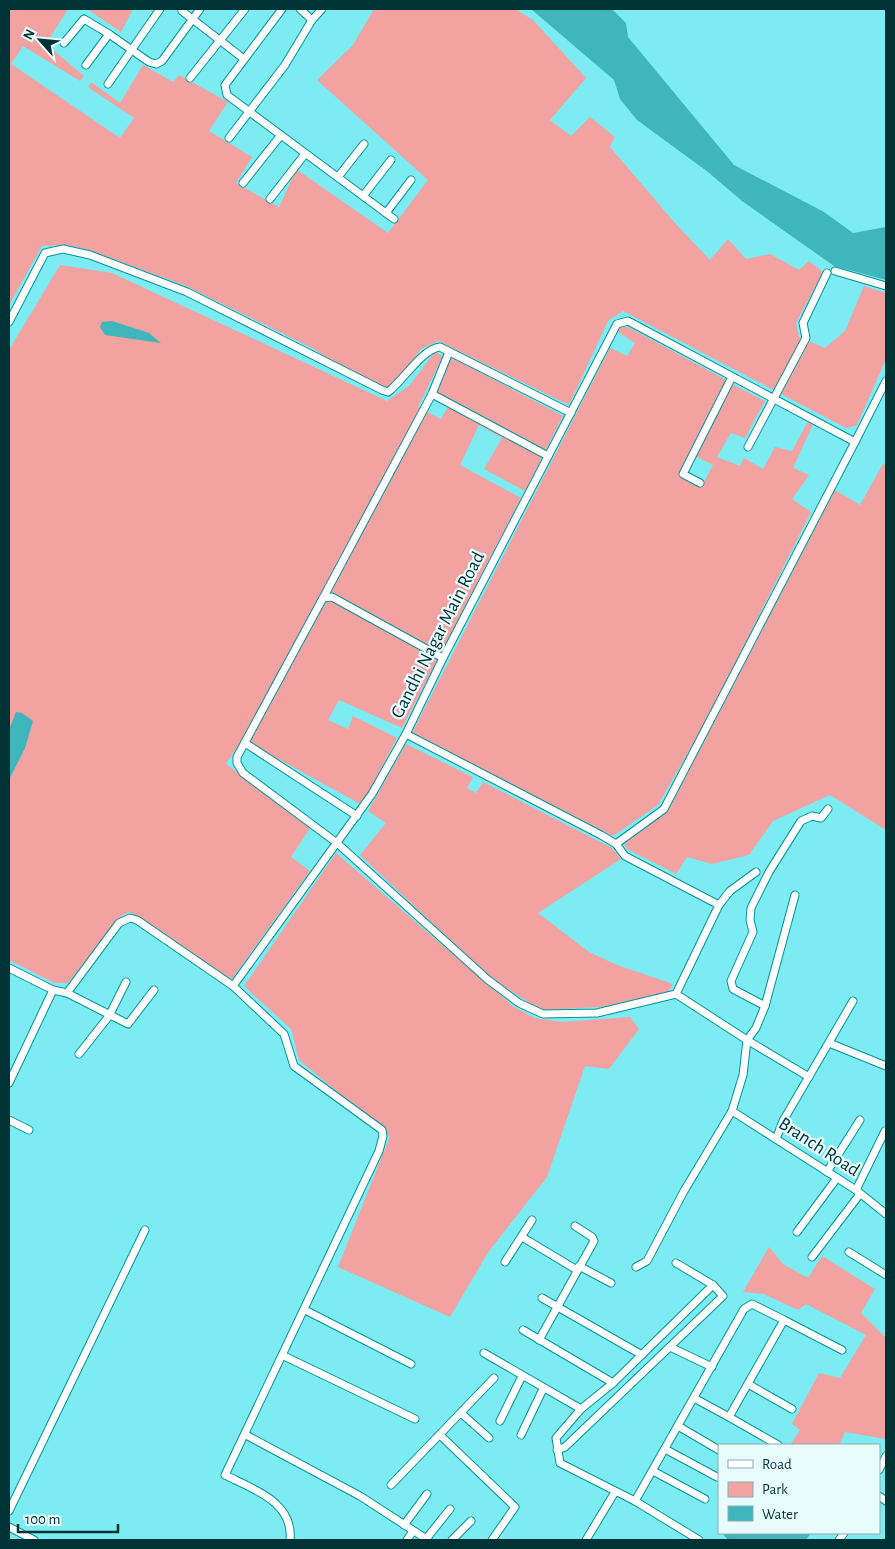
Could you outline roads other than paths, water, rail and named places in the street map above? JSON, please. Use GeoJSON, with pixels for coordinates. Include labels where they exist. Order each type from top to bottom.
{"type":"FeatureCollection","features":[{"type":"Feature","properties":{"kind":"street"},"geometry":{"type":"LineString","coordinates":[[108,84],[130,49],[160,9]]}},
{"type":"Feature","properties":{"kind":"street"},"geometry":{"type":"LineString","coordinates":[[64,44],[84,19],[110,34],[149,62],[156,64],[162,61],[200,9]]}},
{"type":"Feature","properties":{"kind":"street"},"geometry":{"type":"LineString","coordinates":[[190,78],[245,9]]}},
{"type":"Feature","properties":{"kind":"street"},"geometry":{"type":"LineString","coordinates":[[282,9],[225,85],[227,95],[394,219]]}},
{"type":"Feature","properties":{"kind":"street"},"geometry":{"type":"LineString","coordinates":[[300,9],[312,20]]}},
{"type":"Feature","properties":{"kind":"street"},"geometry":{"type":"LineString","coordinates":[[229,138],[285,65],[312,20],[322,9]]}},
{"type":"Feature","properties":{"kind":"street"},"geometry":{"type":"LineString","coordinates":[[182,11],[244,59]]}},
{"type":"Feature","properties":{"kind":"street"},"geometry":{"type":"LineString","coordinates":[[86,65],[110,34]]}},
{"type":"Feature","properties":{"kind":"street"},"geometry":{"type":"LineString","coordinates":[[243,183],[281,136]]}},
{"type":"Feature","properties":{"kind":"street"},"geometry":{"type":"LineString","coordinates":[[338,178],[364,144]]}},
{"type":"Feature","properties":{"kind":"street"},"geometry":{"type":"LineString","coordinates":[[270,199],[305,154]]}},
{"type":"Feature","properties":{"kind":"street"},"geometry":{"type":"LineString","coordinates":[[363,196],[391,160]]}},
{"type":"Feature","properties":{"kind":"street"},"geometry":{"type":"LineString","coordinates":[[386,213],[411,180]]}},
{"type":"Feature","properties":{"kind":"street"},"geometry":{"type":"LineString","coordinates":[[9,322],[45,253],[63,249],[90,255],[187,292],[388,392],[434,348],[440,347],[571,413]]}},
{"type":"Feature","properties":{"kind":"street"},"geometry":{"type":"LineString","coordinates":[[836,271],[886,286]]}},
{"type":"Feature","properties":{"kind":"street"},"geometry":{"type":"LineString","coordinates":[[748,447],[806,338],[803,323],[827,273]]}},
{"type":"Feature","properties":{"kind":"street","name":"Gandhi Nagar Main Road"},"geometry":{"type":"LineString","coordinates":[[233,986],[372,794],[406,734],[443,658],[571,413],[612,328],[622,321],[628,321],[854,442]]}},
{"type":"Feature","properties":{"kind":"street"},"geometry":{"type":"LineString","coordinates":[[449,352],[432,394],[237,757],[237,762],[243,773],[337,843],[487,979],[519,1003],[543,1014],[597,1013],[676,994],[809,1077]]}},
{"type":"Feature","properties":{"kind":"street"},"geometry":{"type":"LineString","coordinates":[[700,483],[683,474],[732,377]]}},
{"type":"Feature","properties":{"kind":"street"},"geometry":{"type":"LineString","coordinates":[[616,844],[664,809],[886,381]]}},
{"type":"Feature","properties":{"kind":"street"},"geometry":{"type":"LineString","coordinates":[[432,394],[548,456]]}},
{"type":"Feature","properties":{"kind":"street"},"geometry":{"type":"LineString","coordinates":[[323,598],[332,597],[443,658]]}},
{"type":"Feature","properties":{"kind":"street"},"geometry":{"type":"LineString","coordinates":[[406,734],[616,844],[625,856],[719,905]]}},
{"type":"Feature","properties":{"kind":"street"},"geometry":{"type":"LineString","coordinates":[[245,744],[357,816]]}},
{"type":"Feature","properties":{"kind":"street"},"geometry":{"type":"LineString","coordinates":[[765,1006],[733,989],[731,986],[731,981],[753,932],[750,920],[751,908],[769,872],[801,821],[812,816],[821,818],[828,809]]}},
{"type":"Feature","properties":{"kind":"street"},"geometry":{"type":"LineString","coordinates":[[676,994],[719,905],[730,891],[756,872]]}},
{"type":"Feature","properties":{"kind":"street"},"geometry":{"type":"LineString","coordinates":[[636,1267],[647,1261],[684,1191],[732,1111],[743,1075],[747,1040],[756,1028],[765,1006],[796,895]]}},
{"type":"Feature","properties":{"kind":"street"},"geometry":{"type":"LineString","coordinates":[[67,993],[119,923],[130,918],[137,920],[233,986],[284,1034],[294,1066],[382,1130],[383,1136],[379,1151],[284,1356],[226,1475],[278,1504],[286,1520],[290,1540]]}},
{"type":"Feature","properties":{"kind":"street"},"geometry":{"type":"LineString","coordinates":[[9,968],[54,990],[67,993],[128,1024],[154,990]]}},
{"type":"Feature","properties":{"kind":"street"},"geometry":{"type":"LineString","coordinates":[[79,1054],[109,1016],[126,982]]}},
{"type":"Feature","properties":{"kind":"street"},"geometry":{"type":"LineString","coordinates":[[9,1083],[54,990]]}},
{"type":"Feature","properties":{"kind":"street"},"geometry":{"type":"LineString","coordinates":[[776,1139],[784,1121],[853,1001]]}},
{"type":"Feature","properties":{"kind":"street"},"geometry":{"type":"LineString","coordinates":[[829,1043],[886,1066]]}},
{"type":"Feature","properties":{"kind":"street","name":"Branch Road"},"geometry":{"type":"LineString","coordinates":[[732,1111],[858,1192],[886,1214]]}},
{"type":"Feature","properties":{"kind":"street"},"geometry":{"type":"LineString","coordinates":[[9,1120],[29,1130]]}},
{"type":"Feature","properties":{"kind":"street"},"geometry":{"type":"LineString","coordinates":[[827,1172],[860,1120]]}},
{"type":"Feature","properties":{"kind":"street"},"geometry":{"type":"LineString","coordinates":[[812,1257],[858,1192],[885,1131]]}},
{"type":"Feature","properties":{"kind":"street"},"geometry":{"type":"LineString","coordinates":[[798,1232],[837,1178]]}},
{"type":"Feature","properties":{"kind":"street"},"geometry":{"type":"LineString","coordinates":[[505,1262],[532,1220]]}},
{"type":"Feature","properties":{"kind":"street"},"geometry":{"type":"LineString","coordinates":[[539,1340],[556,1306],[594,1241],[592,1237],[575,1226]]}},
{"type":"Feature","properties":{"kind":"street"},"geometry":{"type":"LineString","coordinates":[[9,1512],[145,1230]]}},
{"type":"Feature","properties":{"kind":"street"},"geometry":{"type":"LineString","coordinates":[[522,1237],[578,1268],[611,1283]]}},
{"type":"Feature","properties":{"kind":"street"},"geometry":{"type":"LineString","coordinates":[[849,1252],[886,1275]]}},
{"type":"Feature","properties":{"kind":"street"},"geometry":{"type":"LineString","coordinates":[[557,1450],[565,1447],[723,1296],[713,1284],[676,1263]]}},
{"type":"Feature","properties":{"kind":"street"},"geometry":{"type":"LineString","coordinates":[[699,1540],[635,1501],[560,1464],[556,1438],[581,1409],[613,1383],[713,1284]]}},
{"type":"Feature","properties":{"kind":"street"},"geometry":{"type":"LineString","coordinates":[[542,1298],[639,1357],[647,1369]]}},
{"type":"Feature","properties":{"kind":"street"},"geometry":{"type":"LineString","coordinates":[[635,1501],[748,1306],[752,1304],[842,1350]]}},
{"type":"Feature","properties":{"kind":"street"},"geometry":{"type":"LineString","coordinates":[[305,1310],[411,1364]]}},
{"type":"Feature","properties":{"kind":"street"},"geometry":{"type":"LineString","coordinates":[[729,1416],[784,1320]]}},
{"type":"Feature","properties":{"kind":"street"},"geometry":{"type":"LineString","coordinates":[[522,1330],[613,1383]]}},
{"type":"Feature","properties":{"kind":"street"},"geometry":{"type":"LineString","coordinates":[[670,1347],[712,1367]]}},
{"type":"Feature","properties":{"kind":"street"},"geometry":{"type":"LineString","coordinates":[[484,1353],[581,1409]]}},
{"type":"Feature","properties":{"kind":"street"},"geometry":{"type":"LineString","coordinates":[[284,1356],[415,1419]]}},
{"type":"Feature","properties":{"kind":"street"},"geometry":{"type":"LineString","coordinates":[[500,1421],[522,1376]]}},
{"type":"Feature","properties":{"kind":"street"},"geometry":{"type":"LineString","coordinates":[[391,1484],[494,1378]]}},
{"type":"Feature","properties":{"kind":"street"},"geometry":{"type":"LineString","coordinates":[[748,1384],[792,1409]]}},
{"type":"Feature","properties":{"kind":"street"},"geometry":{"type":"LineString","coordinates":[[521,1435],[544,1389]]}},
{"type":"Feature","properties":{"kind":"street"},"geometry":{"type":"LineString","coordinates":[[694,1398],[776,1444]]}},
{"type":"Feature","properties":{"kind":"street"},"geometry":{"type":"LineString","coordinates":[[461,1414],[489,1438]]}},
{"type":"Feature","properties":{"kind":"street"},"geometry":{"type":"LineString","coordinates":[[678,1426],[718,1449]]}},
{"type":"Feature","properties":{"kind":"street"},"geometry":{"type":"LineString","coordinates":[[440,1435],[516,1507],[492,1540]]}},
{"type":"Feature","properties":{"kind":"street"},"geometry":{"type":"LineString","coordinates":[[246,1436],[360,1496],[427,1540],[450,1509]]}},
{"type":"Feature","properties":{"kind":"street"},"geometry":{"type":"LineString","coordinates":[[665,1449],[717,1477]]}},
{"type":"Feature","properties":{"kind":"street"},"geometry":{"type":"LineString","coordinates":[[880,1468],[886,1456]]}},
{"type":"Feature","properties":{"kind":"street"},"geometry":{"type":"LineString","coordinates":[[653,1471],[705,1499]]}},
{"type":"Feature","properties":{"kind":"street"},"geometry":{"type":"LineString","coordinates":[[586,1540],[615,1492]]}},
{"type":"Feature","properties":{"kind":"street"},"geometry":{"type":"LineString","coordinates":[[404,1525],[427,1494]]}},
{"type":"Feature","properties":{"kind":"street"},"geometry":{"type":"LineString","coordinates":[[452,1540],[471,1521]]}},
{"type":"Feature","properties":{"kind":"street"},"geometry":{"type":"LineString","coordinates":[[9,1527],[34,1540]]}},
{"type":"Feature","properties":{"kind":"street"},"geometry":{"type":"LineString","coordinates":[[407,1540],[413,1531]]}},
{"type":"Feature","properties":{"kind":"water"},"geometry":{"type":"Polygon","coordinates":[[[531,9],[612,9],[626,23],[628,37],[734,165],[824,212],[853,233],[886,227],[886,280],[834,266],[742,201],[708,172],[637,120],[620,99],[614,80],[531,9]]]}},
{"type":"Feature","properties":{"kind":"water"},"geometry":{"type":"Polygon","coordinates":[[[112,321],[149,333],[161,343],[105,335],[100,327],[102,322],[112,321]]]}},
{"type":"Feature","properties":{"kind":"water"},"geometry":{"type":"Polygon","coordinates":[[[16,712],[22,713],[33,721],[25,748],[9,780],[9,730],[16,712]]]}},
{"type":"Feature","properties":{"kind":"water"},"geometry":{"type":"Polygon","coordinates":[[[723,1534],[810,1534],[806,1540],[728,1540],[723,1534]]]}}]}
